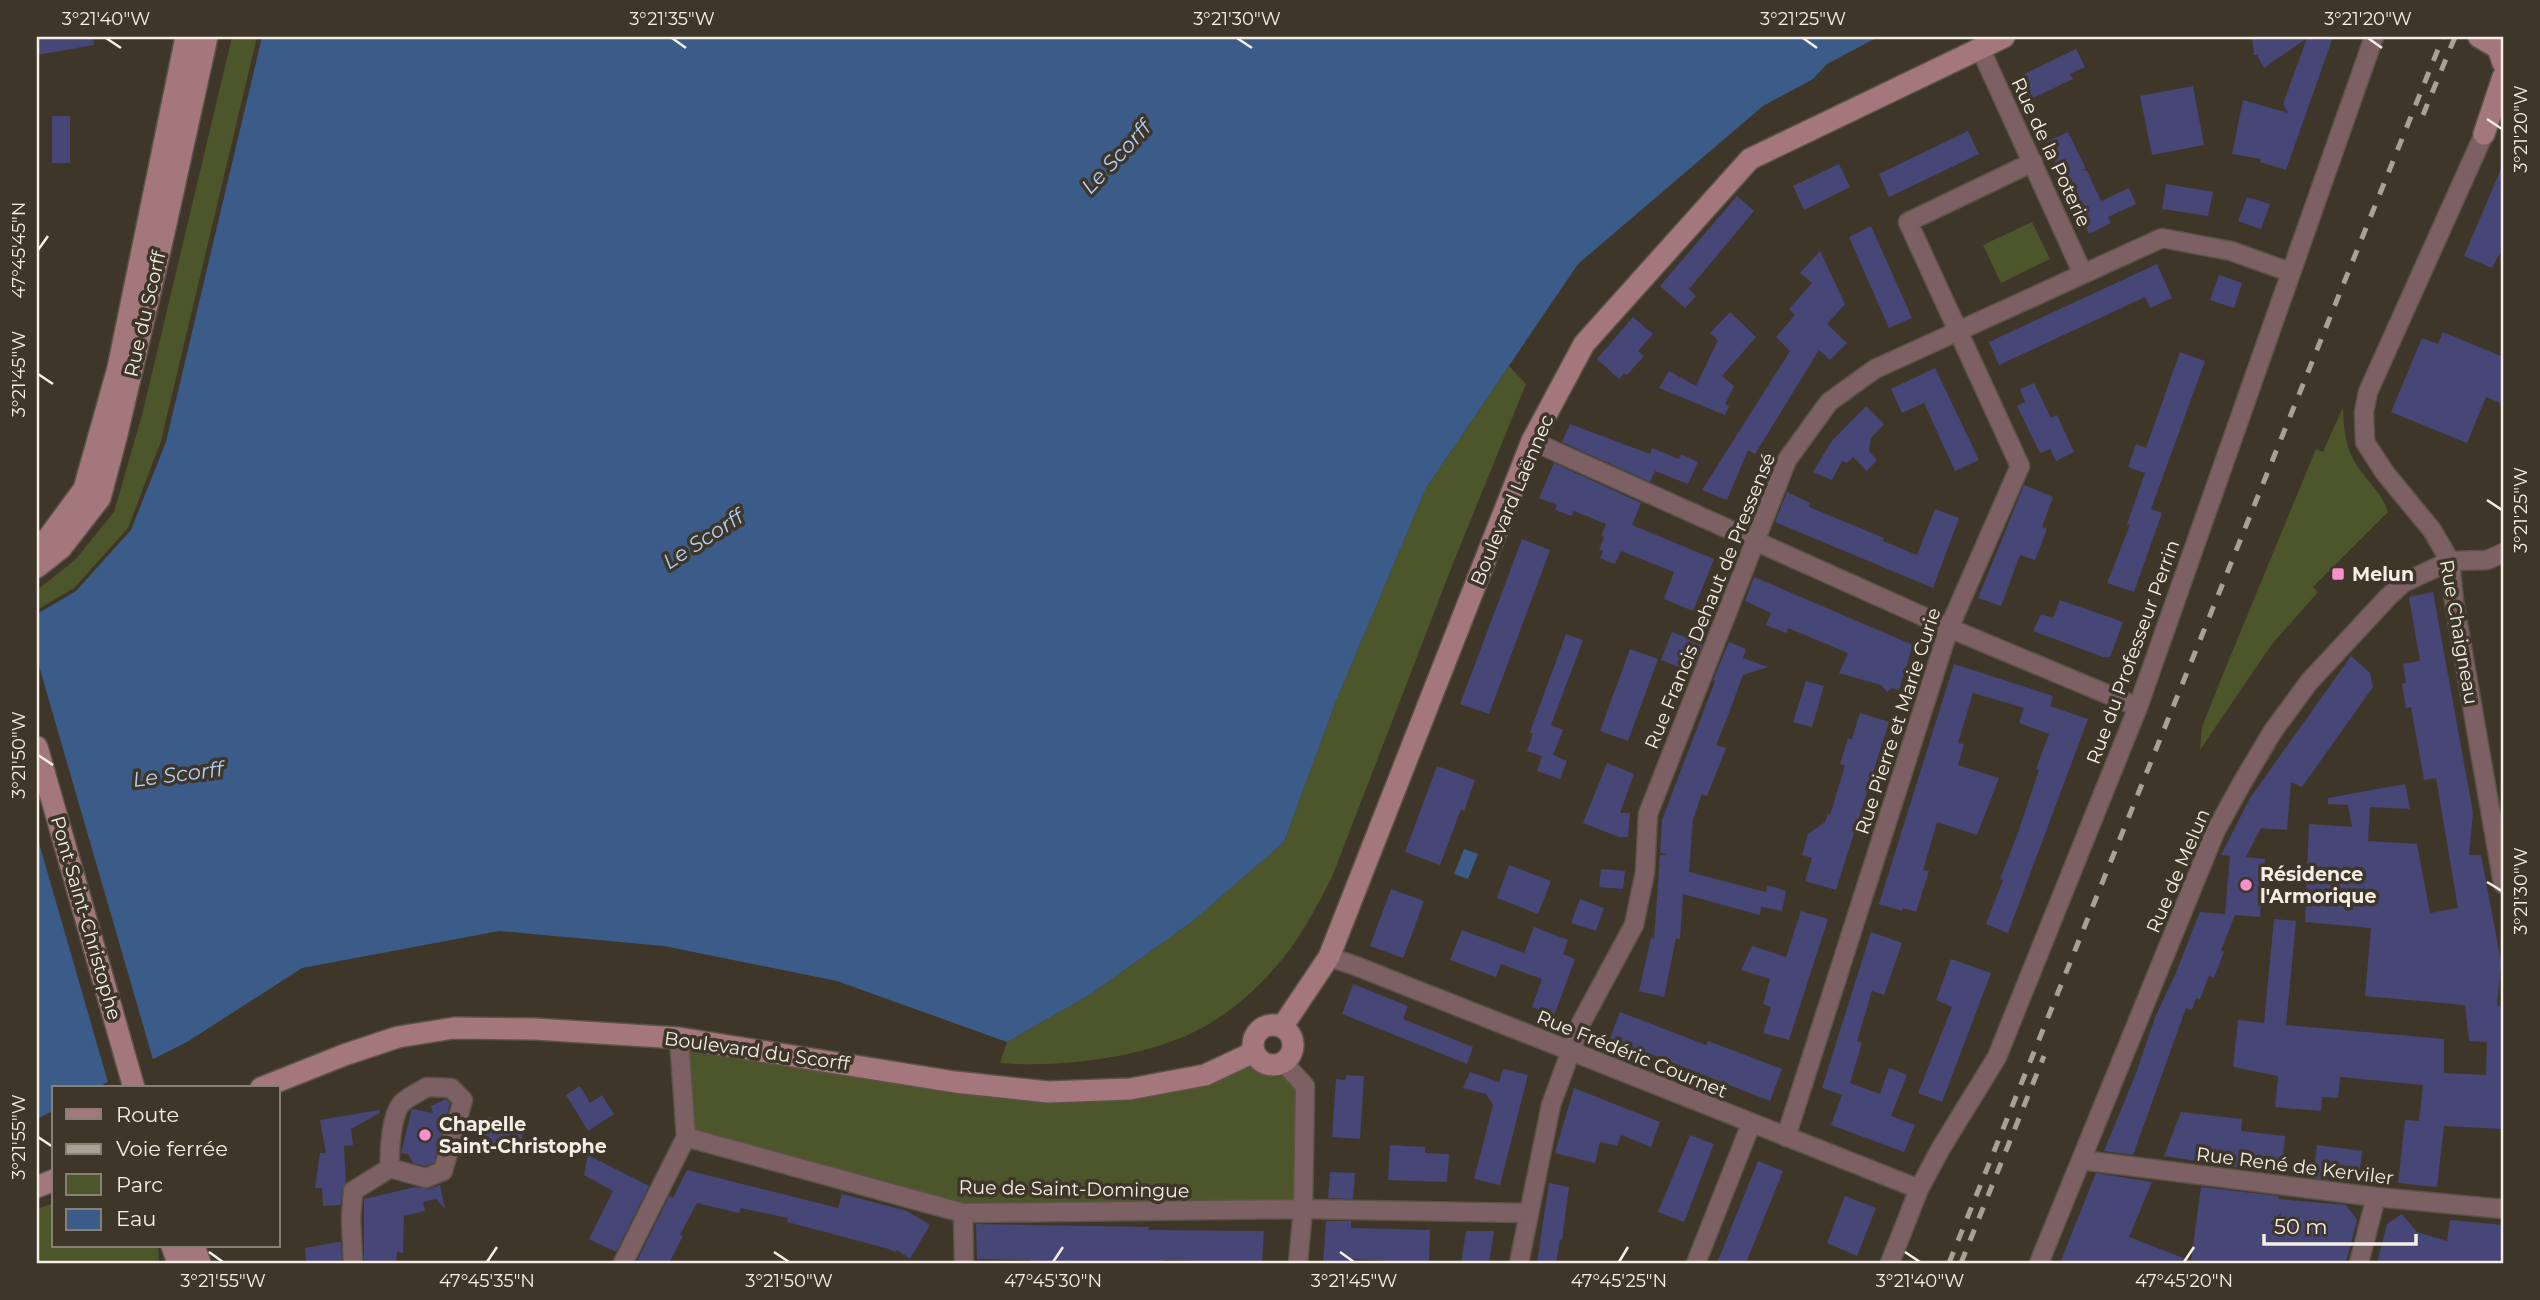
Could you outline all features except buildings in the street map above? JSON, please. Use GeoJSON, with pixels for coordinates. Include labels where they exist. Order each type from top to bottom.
{"type":"FeatureCollection","features":[{"type":"Feature","properties":{"kind":"main road","name":"Rue du Scorff"},"geometry":{"type":"LineString","coordinates":[[37,545],[48,538],[84,489],[118,368],[185,37]]}},
{"type":"Feature","properties":{"kind":"main road","name":"Rue du Scorff"},"geometry":{"type":"LineString","coordinates":[[37,567],[61,548],[100,498],[163,237],[207,37]]}},
{"type":"Feature","properties":{"kind":"main road","name":"Boulevard Laënnec"},"geometry":{"type":"LineString","coordinates":[[1282,1027],[1329,957],[1532,441],[1584,344],[1750,159],[2004,37]]}},
{"type":"Feature","properties":{"kind":"main road"},"geometry":{"type":"LineString","coordinates":[[2479,37],[2501,49]]}},
{"type":"Feature","properties":{"kind":"main road","name":"Rue Chaigneau"},"geometry":{"type":"LineString","coordinates":[[2484,134],[2503,77]]}},
{"type":"Feature","properties":{"kind":"main road","name":"Rue Chaigneau"},"geometry":{"type":"LineString","coordinates":[[2484,134],[2503,109]]}},
{"type":"Feature","properties":{"kind":"main road","name":"Pont Saint-Christophe"},"geometry":{"type":"LineString","coordinates":[[37,747],[133,1086]]}},
{"type":"Feature","properties":{"kind":"main road"},"geometry":{"type":"LineString","coordinates":[[1264,1027],[1282,1027],[1288,1031],[1293,1044],[1292,1051],[1283,1062],[1266,1064],[1254,1052],[1256,1034],[1264,1027]]}},
{"type":"Feature","properties":{"kind":"main road","name":"Boulevard du Scorff"},"geometry":{"type":"LineString","coordinates":[[266,1086],[398,1037],[454,1028],[535,1029],[679,1038],[955,1082],[1048,1092],[1130,1089],[1205,1075],[1254,1052]]}},
{"type":"Feature","properties":{"kind":"street","name":"Rue du Professeur Perrin"},"geometry":{"type":"LineString","coordinates":[[1890,1263],[1919,1189],[1997,1057],[2138,707],[2374,37]]}},
{"type":"Feature","properties":{"kind":"street","name":"Rue de la Poterie"},"geometry":{"type":"LineString","coordinates":[[1980,48],[2083,274]]}},
{"type":"Feature","properties":{"kind":"street","name":"Rue Chaigneau"},"geometry":{"type":"LineString","coordinates":[[2484,134],[2368,393],[2364,412],[2365,442],[2374,458],[2432,530],[2450,561],[2454,601],[2503,884]]}},
{"type":"Feature","properties":{"kind":"street","name":"Rue Pierre et Marie Curie"},"geometry":{"type":"LineString","coordinates":[[1786,1137],[1949,628],[2020,466],[1909,222],[2033,162]]}},
{"type":"Feature","properties":{"kind":"street","name":"Rue Francis Dehaut de Pressensé"},"geometry":{"type":"LineString","coordinates":[[1520,1263],[1551,1105],[1581,1023],[1634,925],[1646,872],[1648,814],[1787,460],[1829,402],[1875,369],[2162,238],[2231,251],[2290,272]]}},
{"type":"Feature","properties":{"kind":"street"},"geometry":{"type":"LineString","coordinates":[[1532,441],[1949,628],[2138,707]]}},
{"type":"Feature","properties":{"kind":"street"},"geometry":{"type":"LineString","coordinates":[[2450,561],[2487,560],[2503,552]]}},
{"type":"Feature","properties":{"kind":"street","name":"Rue de Melun"},"geometry":{"type":"LineString","coordinates":[[2039,1263],[2215,832],[2273,731],[2309,682],[2388,597],[2403,583],[2450,561]]}},
{"type":"Feature","properties":{"kind":"street","name":"Rue Frédéric Cournet"},"geometry":{"type":"LineString","coordinates":[[1329,957],[1919,1189]]}},
{"type":"Feature","properties":{"kind":"street"},"geometry":{"type":"LineString","coordinates":[[622,1263],[686,1137],[679,1038]]}},
{"type":"Feature","properties":{"kind":"street"},"geometry":{"type":"LineString","coordinates":[[1283,1062],[1305,1086],[1303,1209],[1298,1263]]}},
{"type":"Feature","properties":{"kind":"street"},"geometry":{"type":"LineString","coordinates":[[353,1263],[351,1218],[354,1191],[390,1168],[426,1178],[443,1171],[463,1100],[451,1088],[427,1087],[401,1104],[392,1133],[390,1168]]}},
{"type":"Feature","properties":{"kind":"street"},"geometry":{"type":"LineString","coordinates":[[1696,1263],[1751,1124]]}},
{"type":"Feature","properties":{"kind":"street","name":"Rue de Saint-Domingue"},"geometry":{"type":"LineString","coordinates":[[686,1137],[964,1213],[1303,1209],[1528,1213]]}},
{"type":"Feature","properties":{"kind":"street","name":"Rue René de Kerviler"},"geometry":{"type":"LineString","coordinates":[[2081,1160],[2376,1198],[2503,1209]]}},
{"type":"Feature","properties":{"kind":"street"},"geometry":{"type":"LineString","coordinates":[[2359,1263],[2376,1198]]}},
{"type":"Feature","properties":{"kind":"street"},"geometry":{"type":"LineString","coordinates":[[964,1213],[964,1263]]}},
{"type":"Feature","properties":{"kind":"green space"},"geometry":{"type":"Polygon","coordinates":[[[232,37],[257,37],[161,441],[128,528],[74,588],[37,610],[37,590],[75,560],[114,512],[143,411],[232,37]]]}},
{"type":"Feature","properties":{"kind":"green space"},"geometry":{"type":"Polygon","coordinates":[[[2032,222],[2050,259],[2001,283],[1983,245],[2032,222]]]}},
{"type":"Feature","properties":{"kind":"green space"},"geometry":{"type":"Polygon","coordinates":[[[1509,366],[1526,384],[1454,561],[1332,877],[1290,949],[1264,980],[1238,1004],[1198,1030],[1176,1040],[1153,1048],[1101,1059],[1048,1064],[1000,1063],[1007,1042],[1091,994],[1193,921],[1284,842],[1336,701],[1426,488],[1509,366]]]}},
{"type":"Feature","properties":{"kind":"green space"},"geometry":{"type":"Polygon","coordinates":[[[2343,407],[2345,433],[2351,455],[2380,495],[2388,512],[2313,587],[2318,592],[2272,644],[2200,750],[2202,727],[2316,449],[2323,452],[2343,407]]]}},
{"type":"Feature","properties":{"kind":"green space"},"geometry":{"type":"Polygon","coordinates":[[[679,1038],[1048,1092],[1259,1059],[1270,1064],[1283,1062],[1305,1086],[1303,1209],[963,1213],[686,1137],[679,1038]]]}},
{"type":"Feature","properties":{"kind":"green space"},"geometry":{"type":"Polygon","coordinates":[[[52,1204],[52,1248],[158,1248],[159,1263],[37,1263],[37,1209],[52,1204]]]}},
{"type":"Feature","properties":{"kind":"water","name":"Le Scorff"},"geometry":{"type":"Polygon","coordinates":[[[262,37],[1878,37],[1827,64],[1813,79],[1763,106],[1578,264],[1426,488],[1336,701],[1284,842],[1193,921],[1091,994],[1007,1042],[837,981],[664,946],[499,931],[302,968],[187,1042],[100,1086],[52,1086],[52,1111],[37,1119],[37,614],[76,591],[131,530],[166,442],[262,37]]]}},
{"type":"Feature","properties":{"kind":"water"},"geometry":{"type":"Polygon","coordinates":[[[1464,849],[1478,854],[1468,879],[1454,874],[1464,849]]]}},
{"type":"Feature","properties":{"kind":"pier"},"geometry":{"type":"Polygon","coordinates":[[[37,659],[154,1063],[109,1086],[37,836],[37,659]]]}},
{"type":"Feature","properties":{"kind":"railway"},"geometry":{"type":"LineString","coordinates":[[1949,1263],[2443,37]]}},
{"type":"Feature","properties":{"kind":"railway"},"geometry":{"type":"LineString","coordinates":[[2423,115],[2455,37]]}},
{"type":"Feature","properties":{"kind":"railway"},"geometry":{"type":"LineString","coordinates":[[1961,1263],[2044,1056]]}},
{"type":"Feature","properties":{"kind":"place","name":"Melun"},"geometry":{"type":"Point","coordinates":[2338,574]}},
{"type":"Feature","properties":{"kind":"place","name":"Résidence l'Armorique"},"geometry":{"type":"Point","coordinates":[2246,885]}},
{"type":"Feature","properties":{"kind":"place","name":"Chapelle Saint-Christophe"},"geometry":{"type":"Point","coordinates":[425,1135]}}]}
